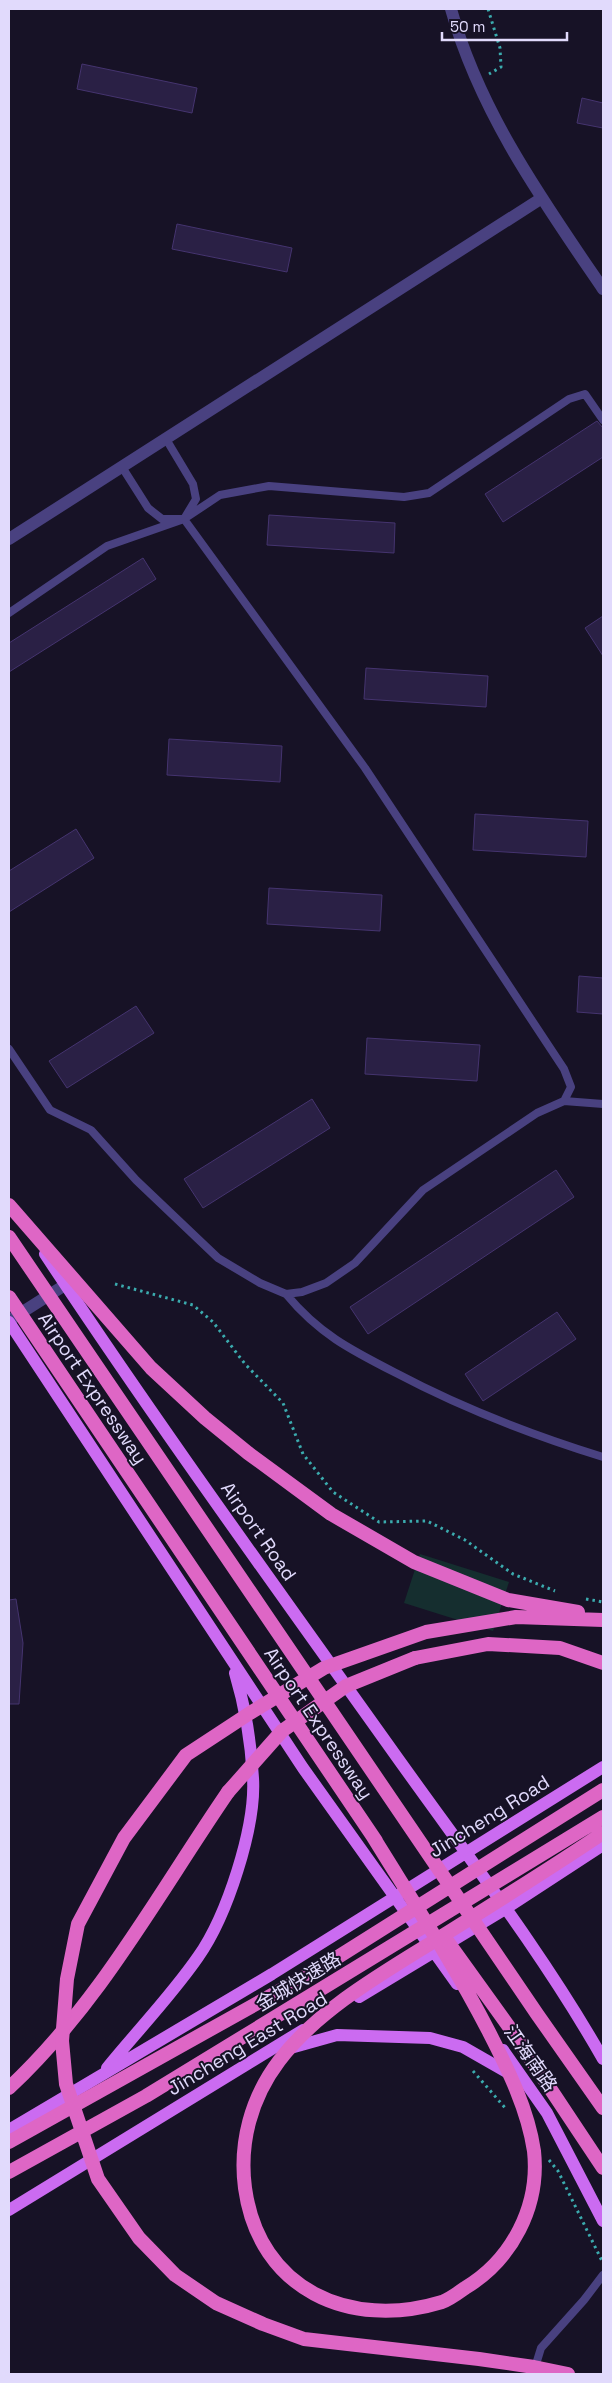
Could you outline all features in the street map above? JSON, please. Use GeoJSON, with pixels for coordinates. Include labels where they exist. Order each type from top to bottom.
{"type":"FeatureCollection","features":[{"type":"Feature","properties":{"kind":"highway"},"geometry":{"type":"LineString","coordinates":[[9,1205],[151,1368],[205,1418],[331,1514],[414,1562],[508,1600],[603,1618]]}},
{"type":"Feature","properties":{"kind":"highway","name":"Airport Expressway"},"geometry":{"type":"LineString","coordinates":[[9,1237],[537,2014],[603,2108]]}},
{"type":"Feature","properties":{"kind":"highway","name":"Airport Expressway"},"geometry":{"type":"LineString","coordinates":[[9,1296],[372,1834],[512,2031],[603,2168]]}},
{"type":"Feature","properties":{"kind":"highway"},"geometry":{"type":"LineString","coordinates":[[568,2374],[534,2366],[304,2339],[263,2324],[216,2303],[175,2275],[139,2238],[98,2179],[66,2084],[62,2041],[67,1979],[78,1924],[124,1838],[186,1755],[324,1668],[426,1632],[516,1617],[603,1618]]}},
{"type":"Feature","properties":{"kind":"highway"},"geometry":{"type":"LineString","coordinates":[[9,2088],[35,2063],[91,1999],[139,1931],[181,1860],[228,1792],[282,1731],[346,1686],[414,1658],[488,1644],[560,1648],[603,1663]]}},
{"type":"Feature","properties":{"kind":"highway","name":"金城快速路"},"geometry":{"type":"LineString","coordinates":[[9,2142],[322,1966],[603,1790]]}},
{"type":"Feature","properties":{"kind":"highway","name":"金城快速路"},"geometry":{"type":"LineString","coordinates":[[9,2172],[146,2096],[603,1817]]}},
{"type":"Feature","properties":{"kind":"highway"},"geometry":{"type":"LineString","coordinates":[[372,1834],[424,1919],[429,1927],[435,1936],[440,1944],[445,1953],[466,1986],[502,2057],[524,2110],[534,2151],[534,2183],[525,2220],[505,2255],[479,2280],[445,2301],[404,2309],[356,2310],[310,2293],[278,2267],[261,2238],[248,2207],[242,2168],[246,2134],[255,2101],[279,2061],[321,2018],[385,1972],[418,1951],[427,1946],[435,1941],[443,1936],[452,1930],[534,1879],[603,1833]]}},
{"type":"Feature","properties":{"kind":"main road","name":"Airport Road"},"geometry":{"type":"LineString","coordinates":[[9,1198],[127,1377],[505,1908]]}},
{"type":"Feature","properties":{"kind":"main road","name":"江海南路"},"geometry":{"type":"LineString","coordinates":[[9,1321],[309,1776],[547,2113],[603,2221]]}},
{"type":"Feature","properties":{"kind":"main road"},"geometry":{"type":"LineString","coordinates":[[102,2075],[200,1955],[226,1902],[246,1840],[253,1779],[243,1699],[232,1661]]}},
{"type":"Feature","properties":{"kind":"main road","name":"Jincheng Road"},"geometry":{"type":"LineString","coordinates":[[395,1896],[603,1767]]}},
{"type":"Feature","properties":{"kind":"main road"},"geometry":{"type":"LineString","coordinates":[[603,1845],[505,1908],[585,2027],[603,2059]]}},
{"type":"Feature","properties":{"kind":"main road"},"geometry":{"type":"LineString","coordinates":[[9,2130],[272,1974],[395,1896]]}},
{"type":"Feature","properties":{"kind":"main road","name":"Jincheng East Road"},"geometry":{"type":"LineString","coordinates":[[9,2210],[505,1908]]}},
{"type":"Feature","properties":{"kind":"main road"},"geometry":{"type":"LineString","coordinates":[[261,2056],[337,2035],[396,2035],[430,2038],[463,2047],[503,2068],[529,2088]]}},
{"type":"Feature","properties":{"kind":"street"},"geometry":{"type":"LineString","coordinates":[[451,9],[478,81],[513,154],[603,289]]}},
{"type":"Feature","properties":{"kind":"street"},"geometry":{"type":"LineString","coordinates":[[9,539],[542,198]]}},
{"type":"Feature","properties":{"kind":"street"},"geometry":{"type":"LineString","coordinates":[[9,1321],[66,1285]]}},
{"type":"Feature","properties":{"kind":"lane"},"geometry":{"type":"LineString","coordinates":[[9,613],[107,546],[184,519],[220,495],[269,486],[404,497],[429,493],[569,399],[585,394],[603,420]]}},
{"type":"Feature","properties":{"kind":"lane"},"geometry":{"type":"LineString","coordinates":[[166,439],[193,484],[196,499],[184,519]]}},
{"type":"Feature","properties":{"kind":"lane"},"geometry":{"type":"LineString","coordinates":[[122,467],[148,508],[162,518],[184,519]]}},
{"type":"Feature","properties":{"kind":"lane"},"geometry":{"type":"LineString","coordinates":[[184,519],[365,768],[564,1069],[571,1087],[564,1102]]}},
{"type":"Feature","properties":{"kind":"lane"},"geometry":{"type":"LineString","coordinates":[[9,1048],[50,1110],[91,1130],[136,1180],[218,1258],[260,1283],[286,1294],[302,1313],[339,1343],[436,1394],[543,1438],[603,1457]]}},
{"type":"Feature","properties":{"kind":"lane"},"geometry":{"type":"LineString","coordinates":[[286,1294],[302,1292],[326,1283],[355,1263],[423,1190],[537,1113],[564,1102],[603,1104]]}},
{"type":"Feature","properties":{"kind":"lane"},"geometry":{"type":"LineString","coordinates":[[533,2374],[541,2348],[584,2300],[603,2275]]}},
{"type":"Feature","properties":{"kind":"path"},"geometry":{"type":"LineString","coordinates":[[478,81],[501,68],[500,48],[488,9]]}},
{"type":"Feature","properties":{"kind":"path"},"geometry":{"type":"LineString","coordinates":[[116,1284],[193,1305],[213,1322],[245,1364],[283,1403],[303,1454],[334,1492],[379,1522],[427,1521],[465,1540],[513,1574],[558,1593]]}},
{"type":"Feature","properties":{"kind":"path"},"geometry":{"type":"LineString","coordinates":[[585,1598],[603,1602]]}},
{"type":"Feature","properties":{"kind":"green space"},"geometry":{"type":"Polygon","coordinates":[[[420,1554],[509,1582],[493,1631],[404,1603],[420,1554]]]}},
{"type":"Feature","properties":{"kind":"building"},"geometry":{"type":"Polygon","coordinates":[[[82,64],[197,88],[192,113],[77,89],[82,64]]]}},
{"type":"Feature","properties":{"kind":"building"},"geometry":{"type":"Polygon","coordinates":[[[582,98],[603,103],[603,128],[577,123],[582,98]]]}},
{"type":"Feature","properties":{"kind":"building"},"geometry":{"type":"Polygon","coordinates":[[[177,224],[292,248],[287,272],[172,249],[177,224]]]}},
{"type":"Feature","properties":{"kind":"building"},"geometry":{"type":"Polygon","coordinates":[[[597,421],[603,428],[603,457],[503,522],[485,494],[597,421]]]}},
{"type":"Feature","properties":{"kind":"building"},"geometry":{"type":"Polygon","coordinates":[[[269,515],[395,523],[394,553],[267,545],[269,515]]]}},
{"type":"Feature","properties":{"kind":"building"},"geometry":{"type":"Polygon","coordinates":[[[143,558],[156,579],[9,672],[9,643],[143,558]]]}},
{"type":"Feature","properties":{"kind":"building"},"geometry":{"type":"Polygon","coordinates":[[[603,616],[603,656],[585,628],[603,616]]]}},
{"type":"Feature","properties":{"kind":"building"},"geometry":{"type":"Polygon","coordinates":[[[366,668],[488,676],[486,707],[364,699],[366,668]]]}},
{"type":"Feature","properties":{"kind":"building"},"geometry":{"type":"Polygon","coordinates":[[[169,739],[282,746],[280,782],[167,775],[169,739]]]}},
{"type":"Feature","properties":{"kind":"building"},"geometry":{"type":"Polygon","coordinates":[[[475,814],[588,821],[586,857],[473,850],[475,814]]]}},
{"type":"Feature","properties":{"kind":"building"},"geometry":{"type":"Polygon","coordinates":[[[76,829],[94,858],[9,912],[9,871],[76,829]]]}},
{"type":"Feature","properties":{"kind":"building"},"geometry":{"type":"Polygon","coordinates":[[[269,888],[382,895],[380,931],[267,924],[269,888]]]}},
{"type":"Feature","properties":{"kind":"building"},"geometry":{"type":"Polygon","coordinates":[[[579,976],[603,978],[603,1014],[577,1012],[579,976]]]}},
{"type":"Feature","properties":{"kind":"building"},"geometry":{"type":"Polygon","coordinates":[[[136,1006],[154,1033],[67,1088],[49,1061],[136,1006]]]}},
{"type":"Feature","properties":{"kind":"building"},"geometry":{"type":"Polygon","coordinates":[[[367,1038],[480,1045],[477,1081],[365,1074],[367,1038]]]}},
{"type":"Feature","properties":{"kind":"building"},"geometry":{"type":"Polygon","coordinates":[[[312,1099],[330,1128],[203,1208],[184,1179],[312,1099]]]}},
{"type":"Feature","properties":{"kind":"building"},"geometry":{"type":"Polygon","coordinates":[[[556,1170],[574,1197],[368,1334],[350,1307],[556,1170]]]}},
{"type":"Feature","properties":{"kind":"building"},"geometry":{"type":"Polygon","coordinates":[[[557,1312],[576,1339],[483,1401],[465,1374],[557,1312]]]}},
{"type":"Feature","properties":{"kind":"building"},"geometry":{"type":"Polygon","coordinates":[[[16,1599],[23,1643],[19,1704],[9,1704],[9,1600],[16,1599]]]}}]}
